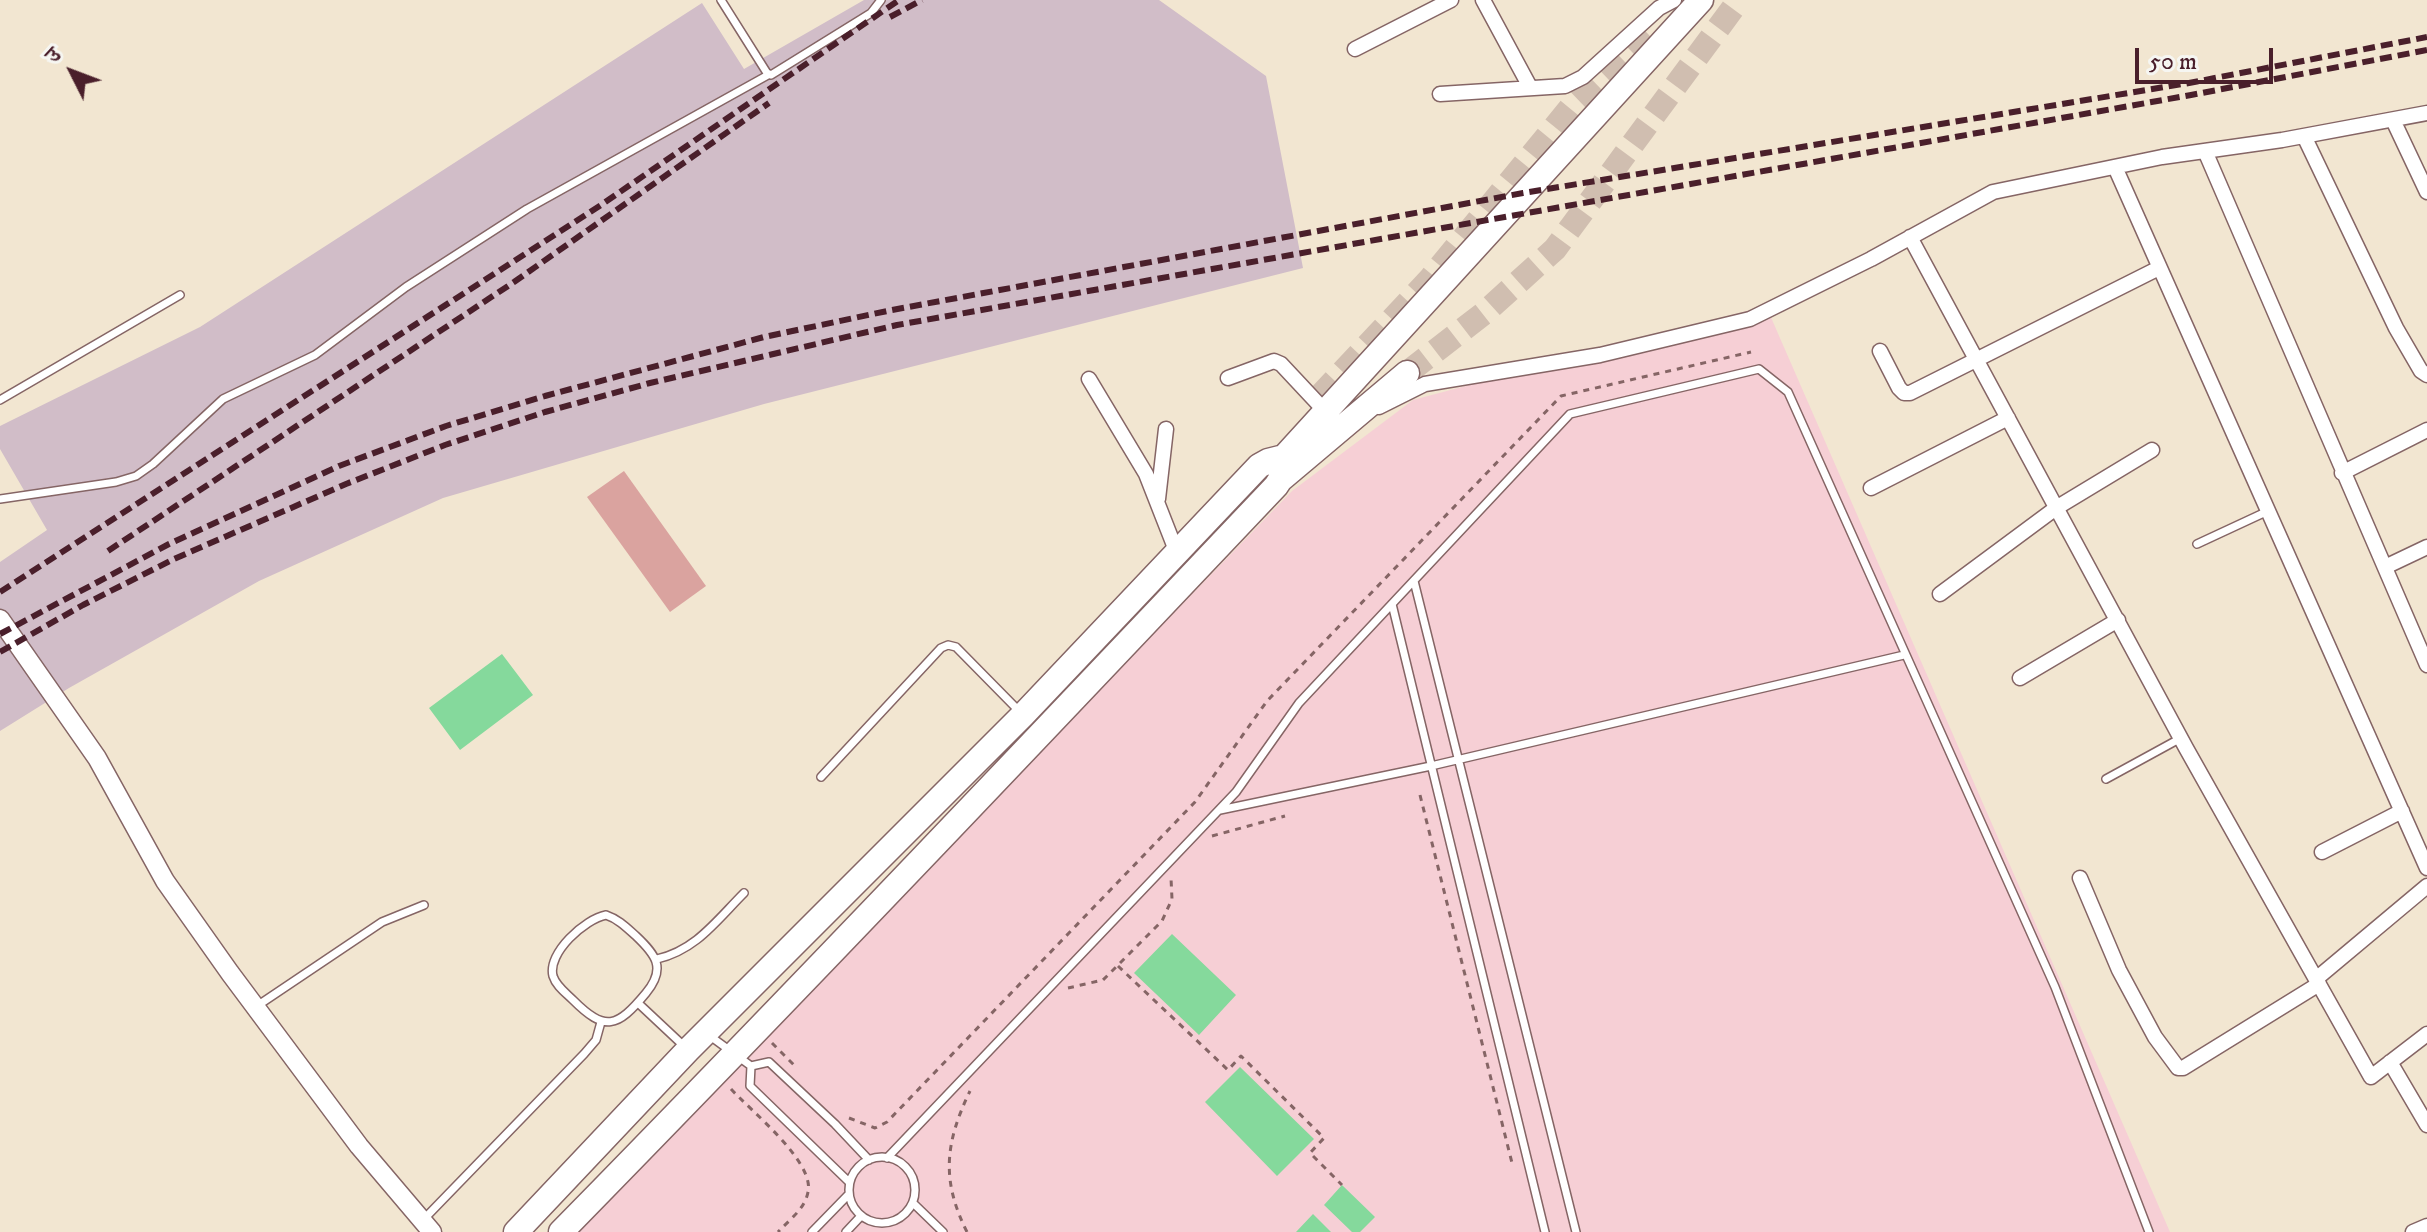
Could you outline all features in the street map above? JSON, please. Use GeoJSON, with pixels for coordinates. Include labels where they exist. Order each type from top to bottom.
{"type":"FeatureCollection","features":[{"type":"Feature","properties":{"kind":"main road"},"geometry":{"type":"LineString","coordinates":[[1652,29],[1681,0]]}},
{"type":"Feature","properties":{"kind":"main road"},"geometry":{"type":"LineString","coordinates":[[516,1232],[705,1033],[840,923],[1276,467],[1320,403],[1701,0]]}},
{"type":"Feature","properties":{"kind":"main road"},"geometry":{"type":"LineString","coordinates":[[561,1232],[677,1114],[742,1059],[840,923],[1023,715],[1177,553],[1276,467],[1347,423],[1407,373]]}},
{"type":"Feature","properties":{"kind":"street"},"geometry":{"type":"LineString","coordinates":[[1355,49],[1451,0]]}},
{"type":"Feature","properties":{"kind":"street"},"geometry":{"type":"LineString","coordinates":[[1483,0],[1530,87]]}},
{"type":"Feature","properties":{"kind":"street"},"geometry":{"type":"LineString","coordinates":[[1440,94],[1565,86],[1583,77],[1659,8],[1674,0]]}},
{"type":"Feature","properties":{"kind":"street"},"geometry":{"type":"LineString","coordinates":[[1347,423],[1425,384],[1600,355],[1750,319],[1993,192],[2115,167],[2427,113]]}},
{"type":"Feature","properties":{"kind":"street"},"geometry":{"type":"LineString","coordinates":[[2393,120],[2427,192]]}},
{"type":"Feature","properties":{"kind":"street"},"geometry":{"type":"LineString","coordinates":[[2304,136],[2396,328],[2421,371],[2427,375]]}},
{"type":"Feature","properties":{"kind":"street"},"geometry":{"type":"LineString","coordinates":[[2205,151],[2427,665]]}},
{"type":"Feature","properties":{"kind":"street"},"geometry":{"type":"LineString","coordinates":[[2115,167],[2426,862]]}},
{"type":"Feature","properties":{"kind":"street"},"geometry":{"type":"LineString","coordinates":[[1910,237],[2181,738],[2371,1077],[2427,1034]]}},
{"type":"Feature","properties":{"kind":"street"},"geometry":{"type":"LineString","coordinates":[[1880,351],[1899,388],[1904,393],[1910,393],[2159,268]]}},
{"type":"Feature","properties":{"kind":"street"},"geometry":{"type":"LineString","coordinates":[[1228,378],[1274,361],[1281,364],[1320,403]]}},
{"type":"Feature","properties":{"kind":"street"},"geometry":{"type":"LineString","coordinates":[[1089,379],[1146,474],[1177,553]]}},
{"type":"Feature","properties":{"kind":"street"},"geometry":{"type":"LineString","coordinates":[[1871,488],[2008,418]]}},
{"type":"Feature","properties":{"kind":"street"},"geometry":{"type":"LineString","coordinates":[[1158,503],[1166,429]]}},
{"type":"Feature","properties":{"kind":"street"},"geometry":{"type":"LineString","coordinates":[[2342,473],[2427,430]]}},
{"type":"Feature","properties":{"kind":"street"},"geometry":{"type":"LineString","coordinates":[[1940,594],[2056,508],[2152,450]]}},
{"type":"Feature","properties":{"kind":"street"},"geometry":{"type":"LineString","coordinates":[[2385,567],[2427,547]]}},
{"type":"Feature","properties":{"kind":"street"},"geometry":{"type":"LineString","coordinates":[[0,619],[97,758],[165,881],[359,1146],[427,1226]]}},
{"type":"Feature","properties":{"kind":"street"},"geometry":{"type":"LineString","coordinates":[[2020,678],[2118,620]]}},
{"type":"Feature","properties":{"kind":"street"},"geometry":{"type":"LineString","coordinates":[[2322,852],[2402,811]]}},
{"type":"Feature","properties":{"kind":"street"},"geometry":{"type":"LineString","coordinates":[[2080,878],[2119,970],[2155,1037],[2178,1068],[2183,1068],[2318,982],[2427,886]]}},
{"type":"Feature","properties":{"kind":"street"},"geometry":{"type":"LineString","coordinates":[[2390,1062],[2427,1125]]}},
{"type":"Feature","properties":{"kind":"street"},"geometry":{"type":"LineString","coordinates":[[2413,1232],[2427,1226]]}},
{"type":"Feature","properties":{"kind":"lane"},"geometry":{"type":"LineString","coordinates":[[721,0],[768,75]]}},
{"type":"Feature","properties":{"kind":"lane"},"geometry":{"type":"LineString","coordinates":[[0,499],[116,482],[136,476],[223,399],[315,355],[406,287],[491,232],[657,135],[768,75],[871,13],[881,0]]}},
{"type":"Feature","properties":{"kind":"lane"},"geometry":{"type":"LineString","coordinates":[[0,400],[180,295]]}},
{"type":"Feature","properties":{"kind":"lane"},"geometry":{"type":"LineString","coordinates":[[887,1158],[1219,810],[1248,776],[1299,703],[1570,414],[1759,369],[1788,392],[1904,655],[1947,743],[2055,987],[2149,1232]]}},
{"type":"Feature","properties":{"kind":"lane"},"geometry":{"type":"LineString","coordinates":[[2197,544],[2268,511]]}},
{"type":"Feature","properties":{"kind":"lane"},"geometry":{"type":"LineString","coordinates":[[1414,581],[1576,1232]]}},
{"type":"Feature","properties":{"kind":"lane"},"geometry":{"type":"LineString","coordinates":[[1392,604],[1545,1232]]}},
{"type":"Feature","properties":{"kind":"lane"},"geometry":{"type":"LineString","coordinates":[[821,777],[941,648],[948,645],[956,647],[1023,715]]}},
{"type":"Feature","properties":{"kind":"lane"},"geometry":{"type":"LineString","coordinates":[[1219,810],[1431,766],[1904,655]]}},
{"type":"Feature","properties":{"kind":"lane"},"geometry":{"type":"LineString","coordinates":[[2106,779],[2181,738]]}},
{"type":"Feature","properties":{"kind":"lane"},"geometry":{"type":"LineString","coordinates":[[657,959],[676,955],[688,948],[744,893]]}},
{"type":"Feature","properties":{"kind":"lane"},"geometry":{"type":"LineString","coordinates":[[256,1007],[382,922],[424,905]]}},
{"type":"Feature","properties":{"kind":"lane"},"geometry":{"type":"LineString","coordinates":[[606,915],[616,918],[657,959],[657,971],[651,987],[638,1003],[613,1021],[601,1022],[589,1016],[558,986],[553,975],[554,962],[562,947],[583,926],[596,917],[606,915]]}},
{"type":"Feature","properties":{"kind":"lane"},"geometry":{"type":"LineString","coordinates":[[638,1003],[688,1050]]}},
{"type":"Feature","properties":{"kind":"lane"},"geometry":{"type":"LineString","coordinates":[[427,1226],[596,1040],[601,1022]]}},
{"type":"Feature","properties":{"kind":"lane"},"geometry":{"type":"LineString","coordinates":[[705,1033],[742,1059],[769,1062],[869,1160]]}},
{"type":"Feature","properties":{"kind":"lane"},"geometry":{"type":"LineString","coordinates":[[742,1059],[750,1086],[849,1182]]}},
{"type":"Feature","properties":{"kind":"lane"},"geometry":{"type":"LineString","coordinates":[[895,1159],[905,1165],[916,1186],[913,1203],[905,1215],[886,1224],[861,1216],[849,1194],[849,1182],[854,1172],[869,1160],[895,1159]]}},
{"type":"Feature","properties":{"kind":"lane"},"geometry":{"type":"LineString","coordinates":[[812,1232],[849,1194]]}},
{"type":"Feature","properties":{"kind":"lane"},"geometry":{"type":"LineString","coordinates":[[913,1203],[943,1232]]}},
{"type":"Feature","properties":{"kind":"lane"},"geometry":{"type":"LineString","coordinates":[[846,1232],[861,1216]]}},
{"type":"Feature","properties":{"kind":"lane"},"geometry":{"type":"LineString","coordinates":[[886,1224],[895,1232]]}},
{"type":"Feature","properties":{"kind":"path"},"geometry":{"type":"LineString","coordinates":[[1420,795],[1512,1163]]}},
{"type":"Feature","properties":{"kind":"path"},"geometry":{"type":"LineString","coordinates":[[1208,837],[1285,816]]}},
{"type":"Feature","properties":{"kind":"path"},"geometry":{"type":"LineString","coordinates":[[1062,992],[1103,980],[1162,921],[1172,899],[1171,876]]}},
{"type":"Feature","properties":{"kind":"path"},"geometry":{"type":"LineString","coordinates":[[1118,965],[1228,1070],[1241,1056],[1324,1138],[1310,1153],[1342,1185]]}},
{"type":"Feature","properties":{"kind":"path"},"geometry":{"type":"LineString","coordinates":[[769,1040],[800,1072]]}},
{"type":"Feature","properties":{"kind":"path"},"geometry":{"type":"LineString","coordinates":[[967,1232],[949,1187],[948,1163],[957,1119],[972,1086]]}},
{"type":"Feature","properties":{"kind":"path"},"geometry":{"type":"LineString","coordinates":[[728,1087],[798,1158],[809,1177],[808,1192],[802,1207],[778,1232]]}},
{"type":"Feature","properties":{"kind":"path"},"geometry":{"type":"LineString","coordinates":[[842,1114],[875,1128],[887,1122]]}},
{"type":"Feature","properties":{"kind":"shaded area"},"geometry":{"type":"Polygon","coordinates":[[[864,0],[1159,0],[1266,76],[1303,268],[764,404],[443,498],[259,581],[69,688],[0,731],[0,562],[47,530],[0,449],[0,426],[200,327],[702,3],[744,69],[864,0]]]}},
{"type":"Feature","properties":{"kind":"shaded area"},"geometry":{"type":"Polygon","coordinates":[[[1766,306],[2170,1232],[574,1232],[1292,491],[1413,400],[1766,306]]]}},
{"type":"Feature","properties":{"kind":"green space"},"geometry":{"type":"Polygon","coordinates":[[[502,654],[533,695],[460,750],[429,708],[502,654]]]}},
{"type":"Feature","properties":{"kind":"green space"},"geometry":{"type":"Polygon","coordinates":[[[1172,934],[1236,995],[1199,1035],[1134,973],[1172,934]]]}},
{"type":"Feature","properties":{"kind":"green space"},"geometry":{"type":"Polygon","coordinates":[[[1240,1067],[1314,1139],[1277,1176],[1205,1102],[1240,1067]]]}},
{"type":"Feature","properties":{"kind":"green space"},"geometry":{"type":"Polygon","coordinates":[[[1342,1185],[1375,1217],[1360,1232],[1352,1232],[1324,1205],[1342,1185]]]}},
{"type":"Feature","properties":{"kind":"green space"},"geometry":{"type":"Polygon","coordinates":[[[1313,1214],[1331,1232],[1296,1232],[1313,1214]]]}},
{"type":"Feature","properties":{"kind":"building"},"geometry":{"type":"Polygon","coordinates":[[[624,471],[706,586],[670,612],[587,497],[624,471]]]}},
{"type":"Feature","properties":{"kind":"tunnel"},"geometry":{"type":"LineString","coordinates":[[1407,373],[1483,314],[1555,249],[1739,0]]}},
{"type":"Feature","properties":{"kind":"tunnel"},"geometry":{"type":"LineString","coordinates":[[1318,398],[1430,279],[1576,101],[1652,29]]}},
{"type":"Feature","properties":{"kind":"railway"},"geometry":{"type":"LineString","coordinates":[[0,592],[601,205],[899,0]]}},
{"type":"Feature","properties":{"kind":"railway"},"geometry":{"type":"LineString","coordinates":[[890,17],[922,0]]}},
{"type":"Feature","properties":{"kind":"railway"},"geometry":{"type":"LineString","coordinates":[[0,634],[169,544],[339,466],[446,426],[764,337],[892,310],[1523,193],[2189,83],[2427,37]]}},
{"type":"Feature","properties":{"kind":"railway"},"geometry":{"type":"LineString","coordinates":[[0,652],[174,559],[346,484],[445,445],[545,412],[650,383],[897,325],[2191,95],[2427,50]]}},
{"type":"Feature","properties":{"kind":"railway"},"geometry":{"type":"LineString","coordinates":[[108,551],[514,282],[769,103]]}}]}
